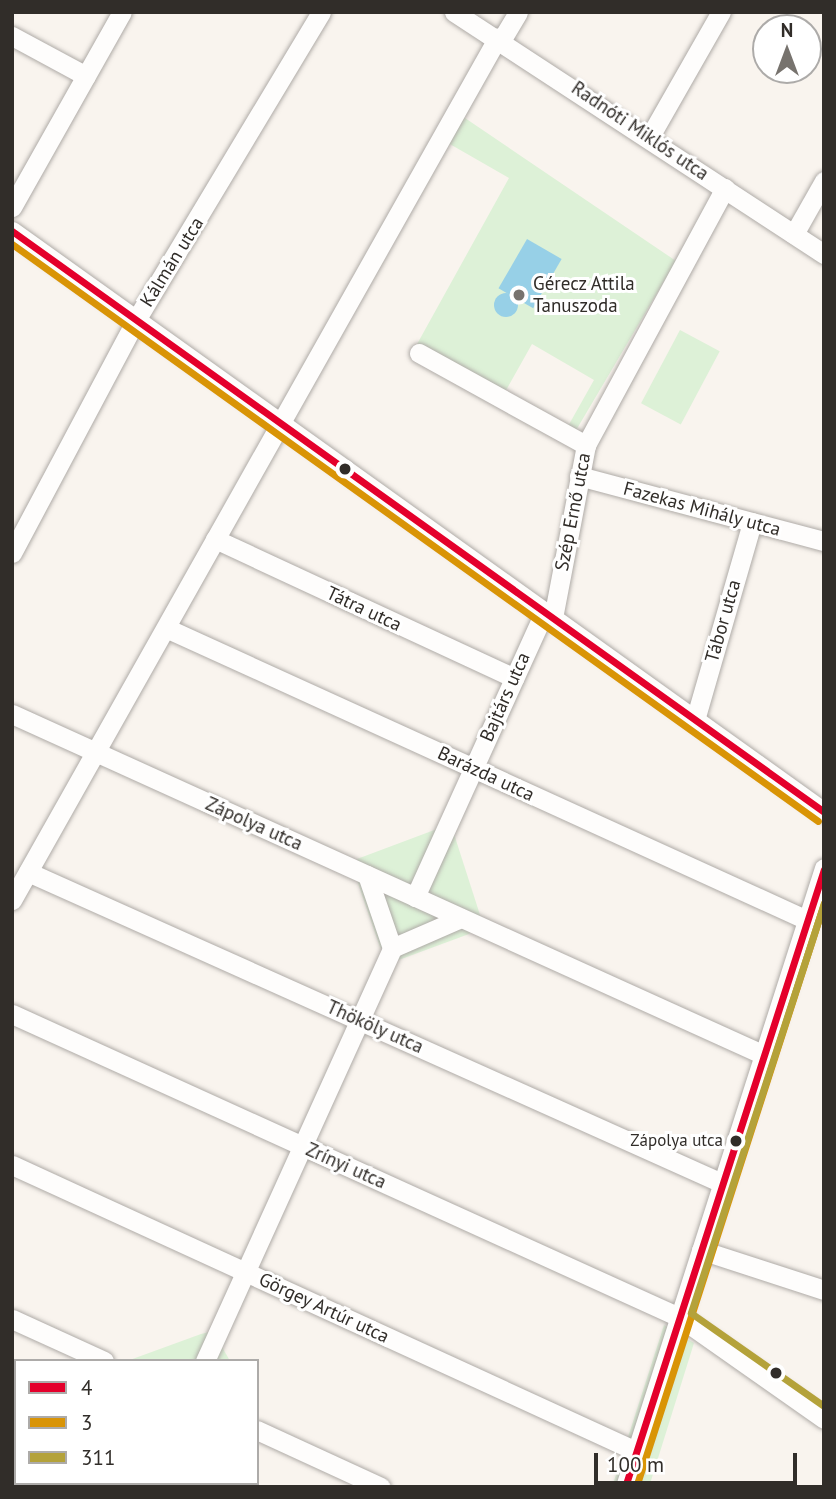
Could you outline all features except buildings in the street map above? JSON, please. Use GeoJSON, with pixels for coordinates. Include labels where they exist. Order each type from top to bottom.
{"type":"FeatureCollection","features":[{"type":"Feature","properties":{"kind":"street"},"geometry":{"type":"LineString","coordinates":[[12,207],[122,12]]}},
{"type":"Feature","properties":{"kind":"street","name":"Kálmán utca"},"geometry":{"type":"LineString","coordinates":[[12,553],[136,320],[321,12]]}},
{"type":"Feature","properties":{"kind":"street","name":"Radnóti Miklós utca"},"geometry":{"type":"LineString","coordinates":[[454,12],[500,38],[824,254]]}},
{"type":"Feature","properties":{"kind":"street"},"geometry":{"type":"LineString","coordinates":[[12,901],[215,539],[517,12]]}},
{"type":"Feature","properties":{"kind":"street"},"geometry":{"type":"LineString","coordinates":[[649,138],[721,12]]}},
{"type":"Feature","properties":{"kind":"street"},"geometry":{"type":"LineString","coordinates":[[12,36],[86,76]]}},
{"type":"Feature","properties":{"kind":"street"},"geometry":{"type":"LineString","coordinates":[[794,234],[824,181]]}},
{"type":"Feature","properties":{"kind":"street","name":"Szép Ernő utca"},"geometry":{"type":"LineString","coordinates":[[548,615],[586,445],[725,188]]}},
{"type":"Feature","properties":{"kind":"street"},"geometry":{"type":"LineString","coordinates":[[12,231],[824,812]]}},
{"type":"Feature","properties":{"kind":"street"},"geometry":{"type":"LineString","coordinates":[[419,353],[586,445]]}},
{"type":"Feature","properties":{"kind":"street","name":"Fazekas Mihály utca"},"geometry":{"type":"LineString","coordinates":[[579,477],[824,541]]}},
{"type":"Feature","properties":{"kind":"street","name":"Tábor utca"},"geometry":{"type":"LineString","coordinates":[[695,720],[752,522]]}},
{"type":"Feature","properties":{"kind":"street","name":"Tátra utca"},"geometry":{"type":"LineString","coordinates":[[215,539],[514,678]]}},
{"type":"Feature","properties":{"kind":"street","name":"Bajtárs utca"},"geometry":{"type":"LineString","coordinates":[[415,897],[514,678],[548,615]]}},
{"type":"Feature","properties":{"kind":"street","name":"Barázda utca"},"geometry":{"type":"LineString","coordinates":[[166,628],[807,920]]}},
{"type":"Feature","properties":{"kind":"street","name":"Zápolya utca"},"geometry":{"type":"LineString","coordinates":[[12,714],[764,1055]]}},
{"type":"Feature","properties":{"kind":"street"},"geometry":{"type":"LineString","coordinates":[[625,1487],[824,868]]}},
{"type":"Feature","properties":{"kind":"street","name":"Thököly utca"},"geometry":{"type":"LineString","coordinates":[[28,872],[722,1183]]}},
{"type":"Feature","properties":{"kind":"street"},"geometry":{"type":"LineString","coordinates":[[367,875],[392,948]]}},
{"type":"Feature","properties":{"kind":"street"},"geometry":{"type":"LineString","coordinates":[[206,1359],[392,948],[461,918]]}},
{"type":"Feature","properties":{"kind":"street","name":"Zrínyi utca"},"geometry":{"type":"LineString","coordinates":[[12,1014],[679,1317],[824,1419]]}},
{"type":"Feature","properties":{"kind":"street","name":"Görgey Artúr utca"},"geometry":{"type":"LineString","coordinates":[[12,1165],[636,1451]]}},
{"type":"Feature","properties":{"kind":"street"},"geometry":{"type":"LineString","coordinates":[[701,1250],[824,1290]]}},
{"type":"Feature","properties":{"kind":"street"},"geometry":{"type":"LineString","coordinates":[[12,1319],[100,1359]]}},
{"type":"Feature","properties":{"kind":"street"},"geometry":{"type":"LineString","coordinates":[[259,1431],[381,1487]]}},
{"type":"Feature","properties":{"kind":"green space"},"geometry":{"type":"Polygon","coordinates":[[[462,116],[676,261],[575,432],[567,428],[594,380],[532,344],[504,394],[416,346],[509,178],[448,143],[462,116]]]}},
{"type":"Feature","properties":{"kind":"green space"},"geometry":{"type":"Polygon","coordinates":[[[680,330],[720,351],[681,424],[641,403],[680,330]]]}},
{"type":"Feature","properties":{"kind":"green space"},"geometry":{"type":"Polygon","coordinates":[[[437,829],[454,834],[481,918],[469,934],[396,961],[380,947],[352,866],[357,859],[437,829]]]}},
{"type":"Feature","properties":{"kind":"green space"},"geometry":{"type":"Polygon","coordinates":[[[664,1325],[694,1343],[649,1487],[612,1487],[664,1325]]]}},
{"type":"Feature","properties":{"kind":"green space"},"geometry":{"type":"Polygon","coordinates":[[[213,1331],[229,1359],[132,1359],[213,1331]]]}},
{"type":"Feature","properties":{"kind":"water"},"geometry":{"type":"Polygon","coordinates":[[[527,239],[562,259],[533,308],[498,288],[527,239]]]}},
{"type":"Feature","properties":{"kind":"water"},"geometry":{"type":"Polygon","coordinates":[[[506,293],[515,296],[518,305],[515,314],[506,317],[497,314],[494,305],[497,296],[506,293]]]}},
{"type":"Feature","properties":{"kind":"transit line","name":"4"},"geometry":{"type":"LineString","coordinates":[[12,231],[824,812]]}},
{"type":"Feature","properties":{"kind":"transit line","name":"3"},"geometry":{"type":"LineString","coordinates":[[12,244],[818,821]]}},
{"type":"Feature","properties":{"kind":"transit line","name":"4"},"geometry":{"type":"LineString","coordinates":[[625,1487],[824,869]]}},
{"type":"Feature","properties":{"kind":"transit line","name":"3"},"geometry":{"type":"LineString","coordinates":[[636,1487],[824,903]]}},
{"type":"Feature","properties":{"kind":"transit line","name":"311"},"geometry":{"type":"LineString","coordinates":[[824,903],[691,1313],[824,1406]]}},
{"type":"Feature","properties":{"kind":"place","name":"Gérecz Attila Tanuszoda"},"geometry":{"type":"Point","coordinates":[519,295]}},
{"type":"Feature","properties":{"kind":"place","name":"Zápolya utca"},"geometry":{"type":"Point","coordinates":[736,1141]}}]}
